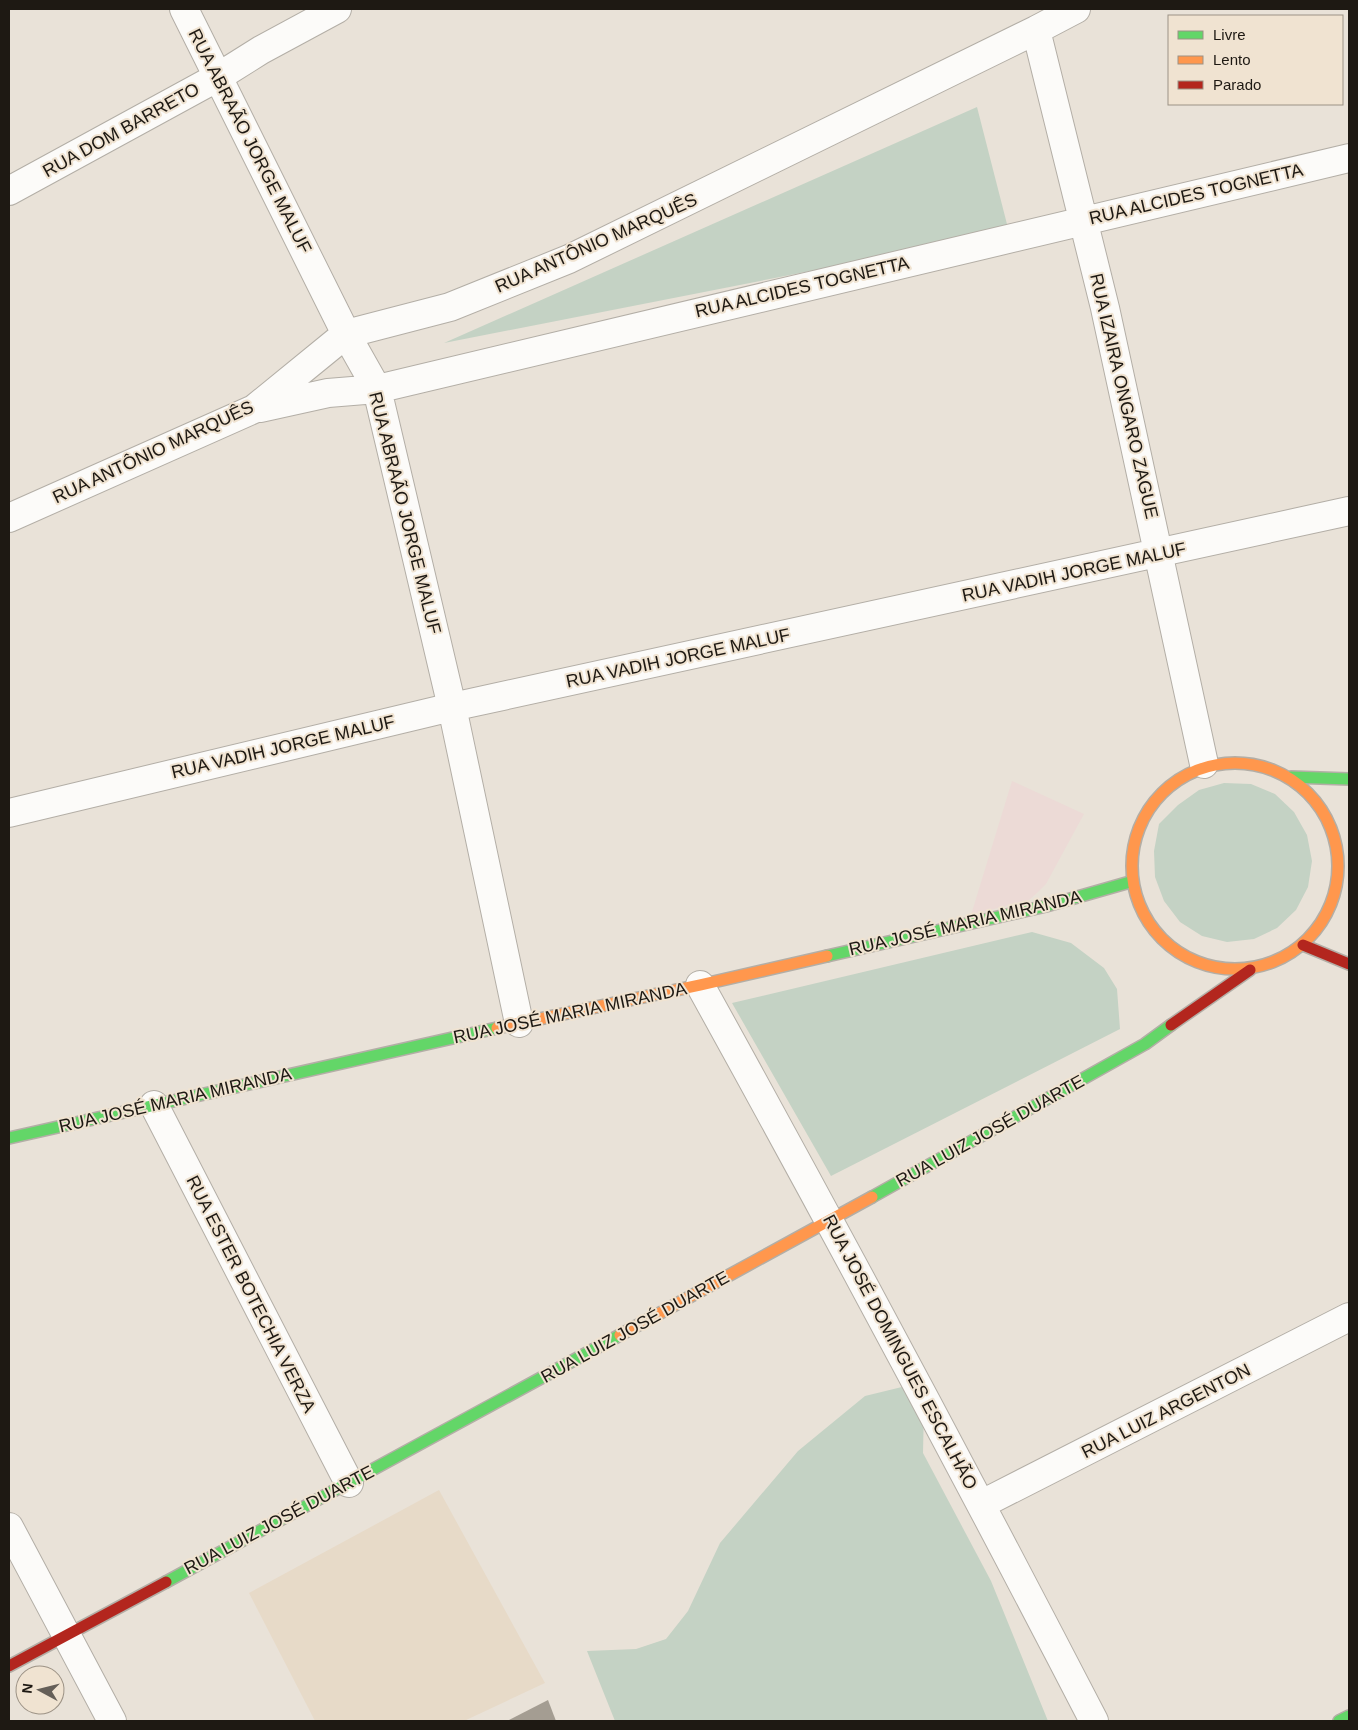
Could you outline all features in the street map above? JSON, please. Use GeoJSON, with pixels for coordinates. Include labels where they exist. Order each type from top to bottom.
{"type":"FeatureCollection","features":[{"type":"Feature","properties":{"kind":"main road"},"geometry":{"type":"LineString","coordinates":[[1291,777],[1310,799],[1328,826],[1337,855],[1337,886],[1328,914],[1312,937],[1303,945],[1271,965],[1250,970],[1218,969],[1189,958],[1164,939],[1146,913],[1130,882],[1133,855],[1139,829],[1149,806],[1174,784],[1204,764],[1234,762],[1262,766],[1291,777],[1349,779]]}},
{"type":"Feature","properties":{"kind":"main road"},"geometry":{"type":"LineString","coordinates":[[1337,886],[1349,874]]}},
{"type":"Feature","properties":{"kind":"main road","name":"RUA JOSÉ MARIA MIRANDA"},"geometry":{"type":"LineString","coordinates":[[9,1138],[519,1023],[700,985],[1046,906],[1130,882]]}},
{"type":"Feature","properties":{"kind":"main road"},"geometry":{"type":"LineString","coordinates":[[1303,945],[1349,964]]}},
{"type":"Feature","properties":{"kind":"main road","name":"RUA LUIZ JOSÉ DUARTE"},"geometry":{"type":"LineString","coordinates":[[9,1666],[830,1221],[1145,1044],[1250,970]]}},
{"type":"Feature","properties":{"kind":"main road"},"geometry":{"type":"LineString","coordinates":[[1339,1721],[1349,1716]]}},
{"type":"Feature","properties":{"kind":"street","name":"RUA ABRAÃO JORGE MALUF"},"geometry":{"type":"LineString","coordinates":[[184,9],[346,334],[377,389],[452,707],[519,1023]]}},
{"type":"Feature","properties":{"kind":"street","name":"RUA DOM BARRETO"},"geometry":{"type":"LineString","coordinates":[[9,191],[218,78],[261,50],[337,9]]}},
{"type":"Feature","properties":{"kind":"street","name":"RUA ANTÔNIO MARQUÊS"},"geometry":{"type":"LineString","coordinates":[[9,518],[254,409],[346,334],[450,306],[568,260],[1076,9]]}},
{"type":"Feature","properties":{"kind":"street","name":"RUA IZAIRA ONGARO ZAGUE"},"geometry":{"type":"LineString","coordinates":[[1036,30],[1105,308],[1204,764]]}},
{"type":"Feature","properties":{"kind":"street","name":"RUA ALCIDES TOGNETTA"},"geometry":{"type":"LineString","coordinates":[[254,409],[328,393],[377,389],[1349,158]]}},
{"type":"Feature","properties":{"kind":"street","name":"RUA VADIH JORGE MALUF"},"geometry":{"type":"LineString","coordinates":[[9,813],[452,707],[1349,511]]}},
{"type":"Feature","properties":{"kind":"street","name":"RUA JOSÉ DOMINGUES ESCALHÃO"},"geometry":{"type":"LineString","coordinates":[[700,985],[830,1221],[982,1504],[1094,1721]]}},
{"type":"Feature","properties":{"kind":"street","name":"RUA ESTER BOTECHIA VERZA"},"geometry":{"type":"LineString","coordinates":[[154,1104],[348,1483]]}},
{"type":"Feature","properties":{"kind":"street","name":"RUA LUIZ ARGENTON"},"geometry":{"type":"LineString","coordinates":[[982,1504],[1349,1317]]}},
{"type":"Feature","properties":{"kind":"street"},"geometry":{"type":"LineString","coordinates":[[9,1527],[112,1721]]}},
{"type":"Feature","properties":{"kind":"shaded area"},"geometry":{"type":"Polygon","coordinates":[[[1012,781],[1084,814],[1046,884],[1037,893],[1029,900],[971,915],[1012,781]]]}},
{"type":"Feature","properties":{"kind":"shaded area"},"geometry":{"type":"Polygon","coordinates":[[[439,1490],[545,1683],[464,1721],[315,1721],[249,1593],[439,1490]]]}},
{"type":"Feature","properties":{"kind":"green space"},"geometry":{"type":"Polygon","coordinates":[[[977,107],[1009,232],[444,343],[977,107]]]}},
{"type":"Feature","properties":{"kind":"green space"},"geometry":{"type":"Polygon","coordinates":[[[1224,783],[1251,784],[1275,794],[1294,812],[1307,835],[1312,861],[1308,887],[1296,910],[1277,928],[1254,939],[1227,942],[1202,936],[1180,922],[1164,901],[1155,877],[1154,851],[1159,824],[1178,805],[1199,790],[1224,783]]]}},
{"type":"Feature","properties":{"kind":"green space"},"geometry":{"type":"Polygon","coordinates":[[[1032,932],[1071,943],[1104,968],[1117,989],[1120,1029],[831,1176],[732,1003],[1032,932]]]}},
{"type":"Feature","properties":{"kind":"green space"},"geometry":{"type":"Polygon","coordinates":[[[906,1386],[924,1406],[923,1453],[991,1581],[1048,1721],[615,1721],[587,1651],[636,1649],[666,1639],[688,1611],[720,1543],[798,1451],[865,1396],[906,1386]]]}},
{"type":"Feature","properties":{"kind":"building"},"geometry":{"type":"Polygon","coordinates":[[[548,1700],[556,1721],[507,1721],[548,1700]]]}},
{"type":"Feature","properties":{"kind":"traffic: fast"},"geometry":{"type":"LineString","coordinates":[[1291,777],[1349,779]]}},
{"type":"Feature","properties":{"kind":"traffic: fast"},"geometry":{"type":"LineString","coordinates":[[827,956],[1046,906],[1130,882]]}},
{"type":"Feature","properties":{"kind":"traffic: fast"},"geometry":{"type":"LineString","coordinates":[[872,1197],[1145,1044],[1171,1025]]}},
{"type":"Feature","properties":{"kind":"traffic: fast"},"geometry":{"type":"LineString","coordinates":[[9,1138],[497,1028]]}},
{"type":"Feature","properties":{"kind":"traffic: fast"},"geometry":{"type":"LineString","coordinates":[[166,1582],[620,1335]]}},
{"type":"Feature","properties":{"kind":"traffic: fast"},"geometry":{"type":"LineString","coordinates":[[1339,1721],[1349,1716]]}},
{"type":"Feature","properties":{"kind":"traffic: slow"},"geometry":{"type":"LineString","coordinates":[[1235,763],[1255,765],[1284,775],[1308,793],[1326,817],[1336,846],[1338,866],[1336,886],[1326,915],[1308,939],[1284,957],[1255,967],[1235,969],[1215,967],[1186,957],[1162,939],[1144,915],[1134,886],[1132,866],[1134,846],[1144,817],[1162,793],[1186,775],[1215,765],[1235,763]]}},
{"type":"Feature","properties":{"kind":"traffic: slow"},"geometry":{"type":"LineString","coordinates":[[497,1028],[827,956]]}},
{"type":"Feature","properties":{"kind":"traffic: slow"},"geometry":{"type":"LineString","coordinates":[[620,1335],[872,1197]]}},
{"type":"Feature","properties":{"kind":"traffic: jam"},"geometry":{"type":"LineString","coordinates":[[1303,945],[1349,964]]}},
{"type":"Feature","properties":{"kind":"traffic: jam"},"geometry":{"type":"LineString","coordinates":[[1171,1025],[1250,970]]}},
{"type":"Feature","properties":{"kind":"traffic: jam"},"geometry":{"type":"LineString","coordinates":[[9,1666],[166,1582]]}}]}
